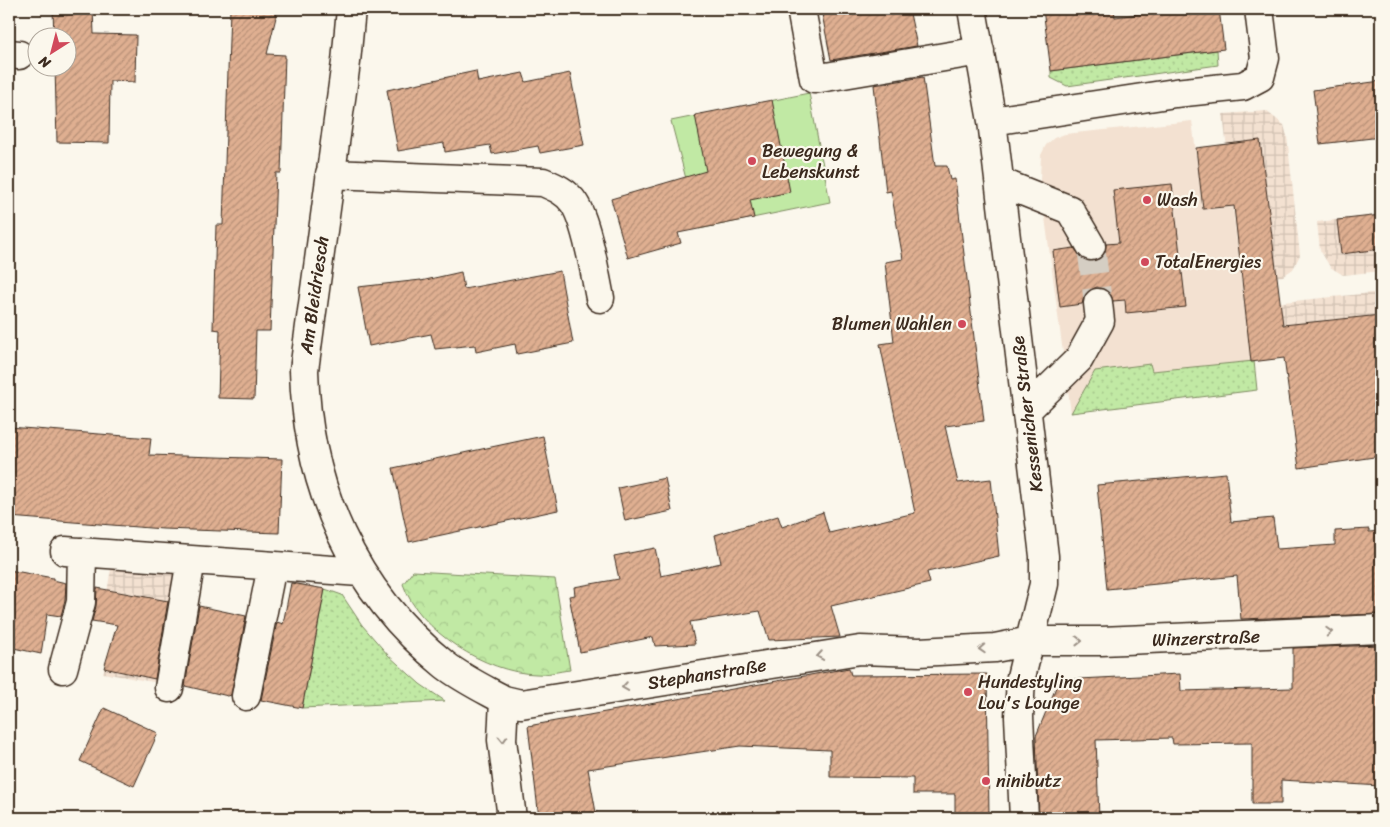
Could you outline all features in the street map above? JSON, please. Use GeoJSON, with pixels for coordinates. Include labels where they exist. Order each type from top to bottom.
{"type":"FeatureCollection","features":[{"type":"Feature","properties":{"kind":"street","name":"Am Bleidriesch"},"geometry":{"type":"LineString","coordinates":[[351,9],[304,370],[305,411],[316,467],[327,501],[360,572],[412,634],[446,666],[504,700]]}},
{"type":"Feature","properties":{"kind":"street"},"geometry":{"type":"LineString","coordinates":[[801,9],[814,79],[980,51]]}},
{"type":"Feature","properties":{"kind":"street","name":"Kessenicher Straße"},"geometry":{"type":"LineString","coordinates":[[972,9],[992,121],[1044,556],[1044,584],[1021,677],[1019,717],[1024,818]]}},
{"type":"Feature","properties":{"kind":"street"},"geometry":{"type":"LineString","coordinates":[[992,121],[1175,93],[1243,86],[1260,76],[1265,58],[1259,9]]}},
{"type":"Feature","properties":{"kind":"street"},"geometry":{"type":"LineString","coordinates":[[330,174],[542,182],[553,186],[566,193],[580,213],[600,298]]}},
{"type":"Feature","properties":{"kind":"street"},"geometry":{"type":"LineString","coordinates":[[1000,182],[1070,210],[1091,246]]}},
{"type":"Feature","properties":{"kind":"street"},"geometry":{"type":"LineString","coordinates":[[1027,410],[1079,359],[1100,321],[1098,303]]}},
{"type":"Feature","properties":{"kind":"street"},"geometry":{"type":"LineString","coordinates":[[63,669],[81,602],[74,552],[360,572]]}},
{"type":"Feature","properties":{"kind":"street"},"geometry":{"type":"LineString","coordinates":[[168,688],[192,560]]}},
{"type":"Feature","properties":{"kind":"street"},"geometry":{"type":"LineString","coordinates":[[246,696],[272,566]]}},
{"type":"Feature","properties":{"kind":"street","name":"Winzerstraße"},"geometry":{"type":"LineString","coordinates":[[1030,641],[1101,641],[1381,629]]}},
{"type":"Feature","properties":{"kind":"street","name":"Stephanstraße"},"geometry":{"type":"LineString","coordinates":[[504,700],[521,704],[860,650],[919,652],[994,648],[1030,641]]}},
{"type":"Feature","properties":{"kind":"street"},"geometry":{"type":"LineString","coordinates":[[504,700],[502,740],[512,818]]}},
{"type":"Feature","properties":{"kind":"shaded area"},"geometry":{"type":"Polygon","coordinates":[[[1266,111],[1284,125],[1287,136],[1300,255],[1293,269],[1283,276],[1242,281],[1223,114],[1266,111]]]}},
{"type":"Feature","properties":{"kind":"shaded area","name":"TotalEnergies"},"geometry":{"type":"Polygon","coordinates":[[[1192,121],[1200,183],[1230,180],[1247,329],[1257,390],[1071,413],[1040,180],[1041,155],[1046,145],[1054,138],[1065,134],[1192,121]]]}},
{"type":"Feature","properties":{"kind":"shaded area"},"geometry":{"type":"Polygon","coordinates":[[[1381,215],[1381,271],[1343,275],[1330,267],[1320,250],[1317,222],[1381,215]]]}},
{"type":"Feature","properties":{"kind":"shaded area"},"geometry":{"type":"Polygon","coordinates":[[[1381,292],[1381,351],[1330,353],[1251,361],[1244,306],[1381,292]]]}},
{"type":"Feature","properties":{"kind":"shaded area"},"geometry":{"type":"Polygon","coordinates":[[[112,562],[178,573],[159,683],[103,673],[118,625],[102,623],[112,562]]]}},
{"type":"Feature","properties":{"kind":"green space"},"geometry":{"type":"Polygon","coordinates":[[[1217,50],[1218,65],[1067,86],[1051,78],[1051,71],[1217,50]]]}},
{"type":"Feature","properties":{"kind":"green space","name":"Bewegung & Lebenskunst"},"geometry":{"type":"Polygon","coordinates":[[[809,93],[830,202],[699,229],[671,121],[809,93]]]}},
{"type":"Feature","properties":{"kind":"green space"},"geometry":{"type":"Polygon","coordinates":[[[1254,361],[1257,390],[1071,413],[1095,371],[1150,364],[1152,371],[1254,361]]]}},
{"type":"Feature","properties":{"kind":"green space"},"geometry":{"type":"Polygon","coordinates":[[[413,571],[555,579],[570,670],[540,674],[517,672],[496,666],[457,646],[423,618],[411,601],[403,584],[413,571]]]}},
{"type":"Feature","properties":{"kind":"green space"},"geometry":{"type":"Polygon","coordinates":[[[325,589],[342,595],[362,625],[388,655],[420,684],[445,701],[302,708],[325,589]]]}},
{"type":"Feature","properties":{"kind":"building"},"geometry":{"type":"Polygon","coordinates":[[[53,9],[93,9],[94,34],[136,35],[135,82],[110,81],[109,143],[57,142],[55,78],[78,78],[78,28],[54,28],[53,9]]]}},
{"type":"Feature","properties":{"kind":"building"},"geometry":{"type":"Polygon","coordinates":[[[230,9],[278,9],[267,54],[285,55],[281,173],[276,173],[270,331],[256,331],[254,399],[218,398],[220,330],[213,329],[216,225],[223,225],[230,9]]]}},
{"type":"Feature","properties":{"kind":"building"},"geometry":{"type":"Polygon","coordinates":[[[821,9],[909,9],[917,46],[831,60],[821,9]]]}},
{"type":"Feature","properties":{"kind":"building"},"geometry":{"type":"Polygon","coordinates":[[[1043,9],[1114,9],[1115,17],[1180,9],[1219,9],[1224,49],[1051,71],[1043,9]]]}},
{"type":"Feature","properties":{"kind":"building"},"geometry":{"type":"Polygon","coordinates":[[[476,71],[478,82],[523,73],[526,82],[570,73],[584,145],[540,153],[538,146],[492,154],[490,145],[445,152],[444,143],[398,151],[387,90],[476,71]]]}},
{"type":"Feature","properties":{"kind":"building"},"geometry":{"type":"Polygon","coordinates":[[[923,77],[935,166],[947,166],[950,180],[955,179],[984,421],[945,426],[958,483],[991,479],[999,556],[927,572],[930,583],[831,606],[840,637],[769,640],[760,611],[690,622],[695,644],[655,646],[653,637],[580,652],[569,596],[575,595],[574,587],[619,579],[614,556],[655,548],[661,576],[721,563],[715,535],[778,516],[782,527],[823,512],[829,533],[915,513],[880,344],[894,342],[885,262],[903,259],[891,191],[886,192],[874,85],[923,77]]]}},
{"type":"Feature","properties":{"kind":"building"},"geometry":{"type":"Polygon","coordinates":[[[1381,81],[1381,137],[1320,144],[1313,90],[1381,81]]]}},
{"type":"Feature","properties":{"kind":"building"},"geometry":{"type":"Polygon","coordinates":[[[772,100],[790,192],[750,200],[754,218],[678,233],[681,243],[628,258],[611,199],[706,171],[695,115],[772,100]]]}},
{"type":"Feature","properties":{"kind":"building"},"geometry":{"type":"Polygon","coordinates":[[[1260,140],[1283,325],[1381,315],[1381,456],[1299,468],[1284,358],[1251,362],[1234,206],[1203,209],[1196,148],[1260,140]]]}},
{"type":"Feature","properties":{"kind":"building"},"geometry":{"type":"Polygon","coordinates":[[[1172,184],[1186,307],[1126,313],[1125,300],[1113,301],[1110,293],[1105,289],[1097,287],[1088,291],[1082,304],[1060,307],[1053,251],[1074,248],[1084,260],[1092,262],[1098,260],[1105,253],[1106,244],[1119,243],[1113,190],[1172,184]]]}},
{"type":"Feature","properties":{"kind":"building"},"geometry":{"type":"Polygon","coordinates":[[[1381,215],[1381,249],[1341,254],[1337,220],[1381,215]]]}},
{"type":"Feature","properties":{"kind":"building"},"geometry":{"type":"Polygon","coordinates":[[[560,271],[573,343],[517,354],[515,344],[476,352],[475,345],[435,349],[431,334],[369,346],[358,287],[421,281],[461,272],[464,289],[560,271]]]}},
{"type":"Feature","properties":{"kind":"building"},"geometry":{"type":"Polygon","coordinates":[[[9,427],[151,438],[149,455],[282,459],[279,533],[163,529],[9,517],[9,427]]]}},
{"type":"Feature","properties":{"kind":"building"},"geometry":{"type":"Polygon","coordinates":[[[543,436],[558,510],[409,542],[393,468],[543,436]]]}},
{"type":"Feature","properties":{"kind":"building"},"geometry":{"type":"Polygon","coordinates":[[[1226,473],[1231,522],[1273,518],[1277,549],[1335,545],[1335,531],[1369,529],[1369,532],[1381,531],[1381,614],[1241,619],[1237,576],[1107,589],[1097,485],[1226,473]]]}},
{"type":"Feature","properties":{"kind":"building"},"geometry":{"type":"Polygon","coordinates":[[[665,478],[672,511],[625,521],[618,488],[665,478]]]}},
{"type":"Feature","properties":{"kind":"building"},"geometry":{"type":"Polygon","coordinates":[[[9,570],[53,578],[53,580],[66,583],[65,600],[61,616],[47,614],[41,654],[9,647],[9,570]]]}},
{"type":"Feature","properties":{"kind":"building"},"geometry":{"type":"Polygon","coordinates":[[[291,583],[325,589],[302,708],[261,700],[277,622],[283,624],[291,583]]]}},
{"type":"Feature","properties":{"kind":"building"},"geometry":{"type":"Polygon","coordinates":[[[97,588],[168,601],[155,679],[104,668],[117,625],[92,621],[96,606],[97,588]]]}},
{"type":"Feature","properties":{"kind":"building"},"geometry":{"type":"Polygon","coordinates":[[[199,606],[246,616],[231,695],[228,696],[185,686],[199,606]]]}},
{"type":"Feature","properties":{"kind":"building"},"geometry":{"type":"Polygon","coordinates":[[[1381,645],[1381,786],[1281,780],[1281,804],[1252,804],[1252,743],[1173,744],[1172,738],[1096,740],[1099,818],[1039,818],[1036,736],[1059,680],[1180,674],[1181,691],[1293,688],[1293,648],[1381,645]]]}},
{"type":"Feature","properties":{"kind":"building"},"geometry":{"type":"Polygon","coordinates":[[[849,668],[851,675],[987,674],[989,818],[955,818],[955,794],[913,794],[913,778],[830,777],[830,750],[740,746],[588,769],[597,818],[539,818],[528,726],[849,668]]]}},
{"type":"Feature","properties":{"kind":"building"},"geometry":{"type":"Polygon","coordinates":[[[104,708],[158,733],[134,786],[80,761],[104,708]]]}},
{"type":"Feature","properties":{"kind":"tunnel"},"geometry":{"type":"LineString","coordinates":[[1091,246],[1098,303]]}},
{"type":"Feature","properties":{"kind":"place","name":"Bewegung & Lebenskunst"},"geometry":{"type":"Point","coordinates":[752,161]}},
{"type":"Feature","properties":{"kind":"place","name":"Wash"},"geometry":{"type":"Point","coordinates":[1147,200]}},
{"type":"Feature","properties":{"kind":"place","name":"TotalEnergies"},"geometry":{"type":"Point","coordinates":[1145,262]}},
{"type":"Feature","properties":{"kind":"place","name":"Blumen Wahlen"},"geometry":{"type":"Point","coordinates":[962,324]}},
{"type":"Feature","properties":{"kind":"place","name":"Hundestyling Lou's Lounge"},"geometry":{"type":"Point","coordinates":[968,692]}},
{"type":"Feature","properties":{"kind":"place","name":"ninibutz"},"geometry":{"type":"Point","coordinates":[986,781]}}]}
